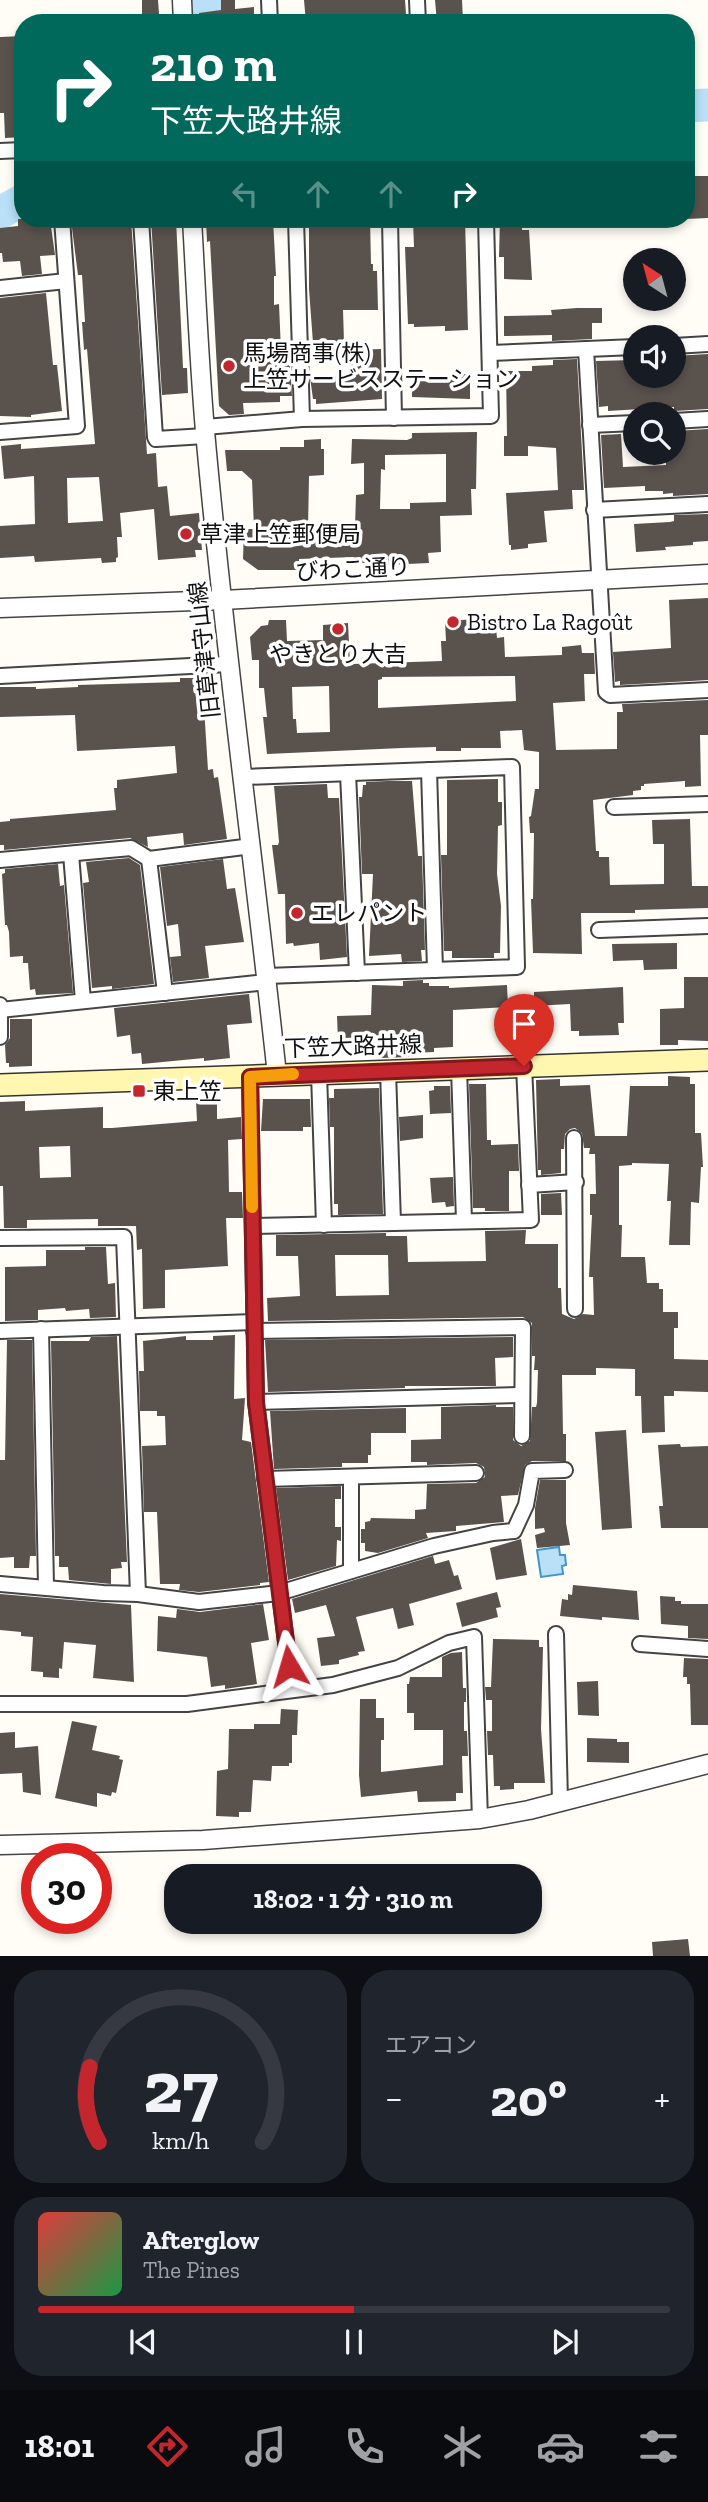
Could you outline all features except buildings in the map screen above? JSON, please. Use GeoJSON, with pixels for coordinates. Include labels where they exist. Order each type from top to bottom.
{"type":"FeatureCollection","features":[{"type":"Feature","properties":{"kind":"main road","name":"下笠大路井線"},"geometry":{"type":"LineString","coordinates":[[0,1085],[708,1060]]}},
{"type":"Feature","properties":{"kind":"street"},"geometry":{"type":"LineString","coordinates":[[0,432],[77,426],[63,228]]}},
{"type":"Feature","properties":{"kind":"street"},"geometry":{"type":"LineString","coordinates":[[142,228],[156,439],[302,419],[491,416],[486,228]]}},
{"type":"Feature","properties":{"kind":"street","name":"旧草津守山線"},"geometry":{"type":"LineString","coordinates":[[193,228],[205,431],[228,664],[244,777],[277,1075]]}},
{"type":"Feature","properties":{"kind":"street"},"geometry":{"type":"LineString","coordinates":[[296,228],[302,419]]}},
{"type":"Feature","properties":{"kind":"street"},"geometry":{"type":"LineString","coordinates":[[390,228],[394,418]]}},
{"type":"Feature","properties":{"kind":"street"},"geometry":{"type":"LineString","coordinates":[[0,288],[66,281]]}},
{"type":"Feature","properties":{"kind":"street"},"geometry":{"type":"LineString","coordinates":[[686,345],[708,344]]}},
{"type":"Feature","properties":{"kind":"street"},"geometry":{"type":"LineString","coordinates":[[490,353],[623,347]]}},
{"type":"Feature","properties":{"kind":"street"},"geometry":{"type":"LineString","coordinates":[[586,349],[606,692],[610,695],[708,690]]}},
{"type":"Feature","properties":{"kind":"street"},"geometry":{"type":"LineString","coordinates":[[686,420],[708,419]]}},
{"type":"Feature","properties":{"kind":"street"},"geometry":{"type":"LineString","coordinates":[[590,425],[623,424]]}},
{"type":"Feature","properties":{"kind":"street"},"geometry":{"type":"LineString","coordinates":[[594,510],[708,504]]}},
{"type":"Feature","properties":{"kind":"street","name":"びわこ通り"},"geometry":{"type":"LineString","coordinates":[[0,608],[223,600],[708,574]]}},
{"type":"Feature","properties":{"kind":"street"},"geometry":{"type":"LineString","coordinates":[[0,676],[228,664]]}},
{"type":"Feature","properties":{"kind":"street"},"geometry":{"type":"LineString","coordinates":[[0,1037],[0,1008],[165,993],[267,979],[517,967],[512,767],[244,777]]}},
{"type":"Feature","properties":{"kind":"street"},"geometry":{"type":"LineString","coordinates":[[429,770],[435,970]]}},
{"type":"Feature","properties":{"kind":"street"},"geometry":{"type":"LineString","coordinates":[[348,773],[357,973]]}},
{"type":"Feature","properties":{"kind":"street"},"geometry":{"type":"LineString","coordinates":[[614,807],[708,804]]}},
{"type":"Feature","properties":{"kind":"street"},"geometry":{"type":"LineString","coordinates":[[0,860],[131,848],[149,859],[252,846]]}},
{"type":"Feature","properties":{"kind":"street"},"geometry":{"type":"LineString","coordinates":[[71,854],[83,1001]]}},
{"type":"Feature","properties":{"kind":"street"},"geometry":{"type":"LineString","coordinates":[[149,859],[165,993]]}},
{"type":"Feature","properties":{"kind":"street"},"geometry":{"type":"LineString","coordinates":[[599,930],[708,926]]}},
{"type":"Feature","properties":{"kind":"street"},"geometry":{"type":"LineString","coordinates":[[253,1226],[531,1220],[524,1066]]}},
{"type":"Feature","properties":{"kind":"street"},"geometry":{"type":"LineString","coordinates":[[459,1069],[464,1221]]}},
{"type":"Feature","properties":{"kind":"street"},"geometry":{"type":"LineString","coordinates":[[388,1071],[393,1223]]}},
{"type":"Feature","properties":{"kind":"street"},"geometry":{"type":"LineString","coordinates":[[319,1073],[324,1225]]}},
{"type":"Feature","properties":{"kind":"street"},"geometry":{"type":"LineString","coordinates":[[250,1077],[256,1402],[292,1690]]}},
{"type":"Feature","properties":{"kind":"street"},"geometry":{"type":"LineString","coordinates":[[574,1138],[575,1309]]}},
{"type":"Feature","properties":{"kind":"street"},"geometry":{"type":"LineString","coordinates":[[529,1185],[576,1182]]}},
{"type":"Feature","properties":{"kind":"street"},"geometry":{"type":"LineString","coordinates":[[0,1238],[124,1237],[138,1594]]}},
{"type":"Feature","properties":{"kind":"street"},"geometry":{"type":"LineString","coordinates":[[0,1331],[128,1326],[523,1327],[522,1436]]}},
{"type":"Feature","properties":{"kind":"street"},"geometry":{"type":"LineString","coordinates":[[41,1329],[46,1587]]}},
{"type":"Feature","properties":{"kind":"street"},"geometry":{"type":"LineString","coordinates":[[256,1402],[522,1395]]}},
{"type":"Feature","properties":{"kind":"street"},"geometry":{"type":"LineString","coordinates":[[0,1584],[138,1594],[198,1602],[279,1593],[434,1546],[514,1531],[526,1505],[532,1471],[565,1470]]}},
{"type":"Feature","properties":{"kind":"street"},"geometry":{"type":"LineString","coordinates":[[265,1479],[476,1474]]}},
{"type":"Feature","properties":{"kind":"street"},"geometry":{"type":"LineString","coordinates":[[351,1477],[351,1571]]}},
{"type":"Feature","properties":{"kind":"street"},"geometry":{"type":"LineString","coordinates":[[556,1634],[560,1802]]}},
{"type":"Feature","properties":{"kind":"street"},"geometry":{"type":"LineString","coordinates":[[0,1704],[187,1704],[292,1690],[363,1679],[397,1668],[449,1643],[474,1637],[480,1819]]}},
{"type":"Feature","properties":{"kind":"street"},"geometry":{"type":"LineString","coordinates":[[640,1644],[708,1649]]}},
{"type":"Feature","properties":{"kind":"street"},"geometry":{"type":"LineString","coordinates":[[0,1845],[203,1840],[480,1819],[560,1802],[708,1764]]}},
{"type":"Feature","properties":{"kind":"water"},"geometry":{"type":"Polygon","coordinates":[[[559,1547],[560,1555],[565,1555],[563,1574],[541,1577],[537,1550],[559,1547]]]}},
{"type":"Feature","properties":{"kind":"waterway"},"geometry":{"type":"LineString","coordinates":[[205,0],[206,14]]}},
{"type":"Feature","properties":{"kind":"waterway"},"geometry":{"type":"LineString","coordinates":[[695,106],[708,105]]}},
{"type":"Feature","properties":{"kind":"waterway"},"geometry":{"type":"LineString","coordinates":[[0,213],[14,205]]}},
{"type":"Feature","properties":{"kind":"slow traffic"},"geometry":{"type":"LineString","coordinates":[[252,1207],[250,1077],[293,1074]]}},
{"type":"Feature","properties":{"kind":"place","name":"馬場商事(株) 上笠サービスステーション"},"geometry":{"type":"Point","coordinates":[229,366]}},
{"type":"Feature","properties":{"kind":"place","name":"草津上笠郵便局"},"geometry":{"type":"Point","coordinates":[186,534]}},
{"type":"Feature","properties":{"kind":"place","name":"Bistro La Ragoût"},"geometry":{"type":"Point","coordinates":[453,622]}},
{"type":"Feature","properties":{"kind":"place","name":"やきとり大吉"},"geometry":{"type":"Point","coordinates":[338,629]}},
{"type":"Feature","properties":{"kind":"place","name":"エレパント"},"geometry":{"type":"Point","coordinates":[297,913]}},
{"type":"Feature","properties":{"kind":"place","name":"東上笠"},"geometry":{"type":"Point","coordinates":[139,1091]}},
{"type":"Feature","properties":{"kind":"route"},"geometry":{"type":"LineString","coordinates":[[289,1666],[256,1402],[250,1077],[524,1066]]}}]}
